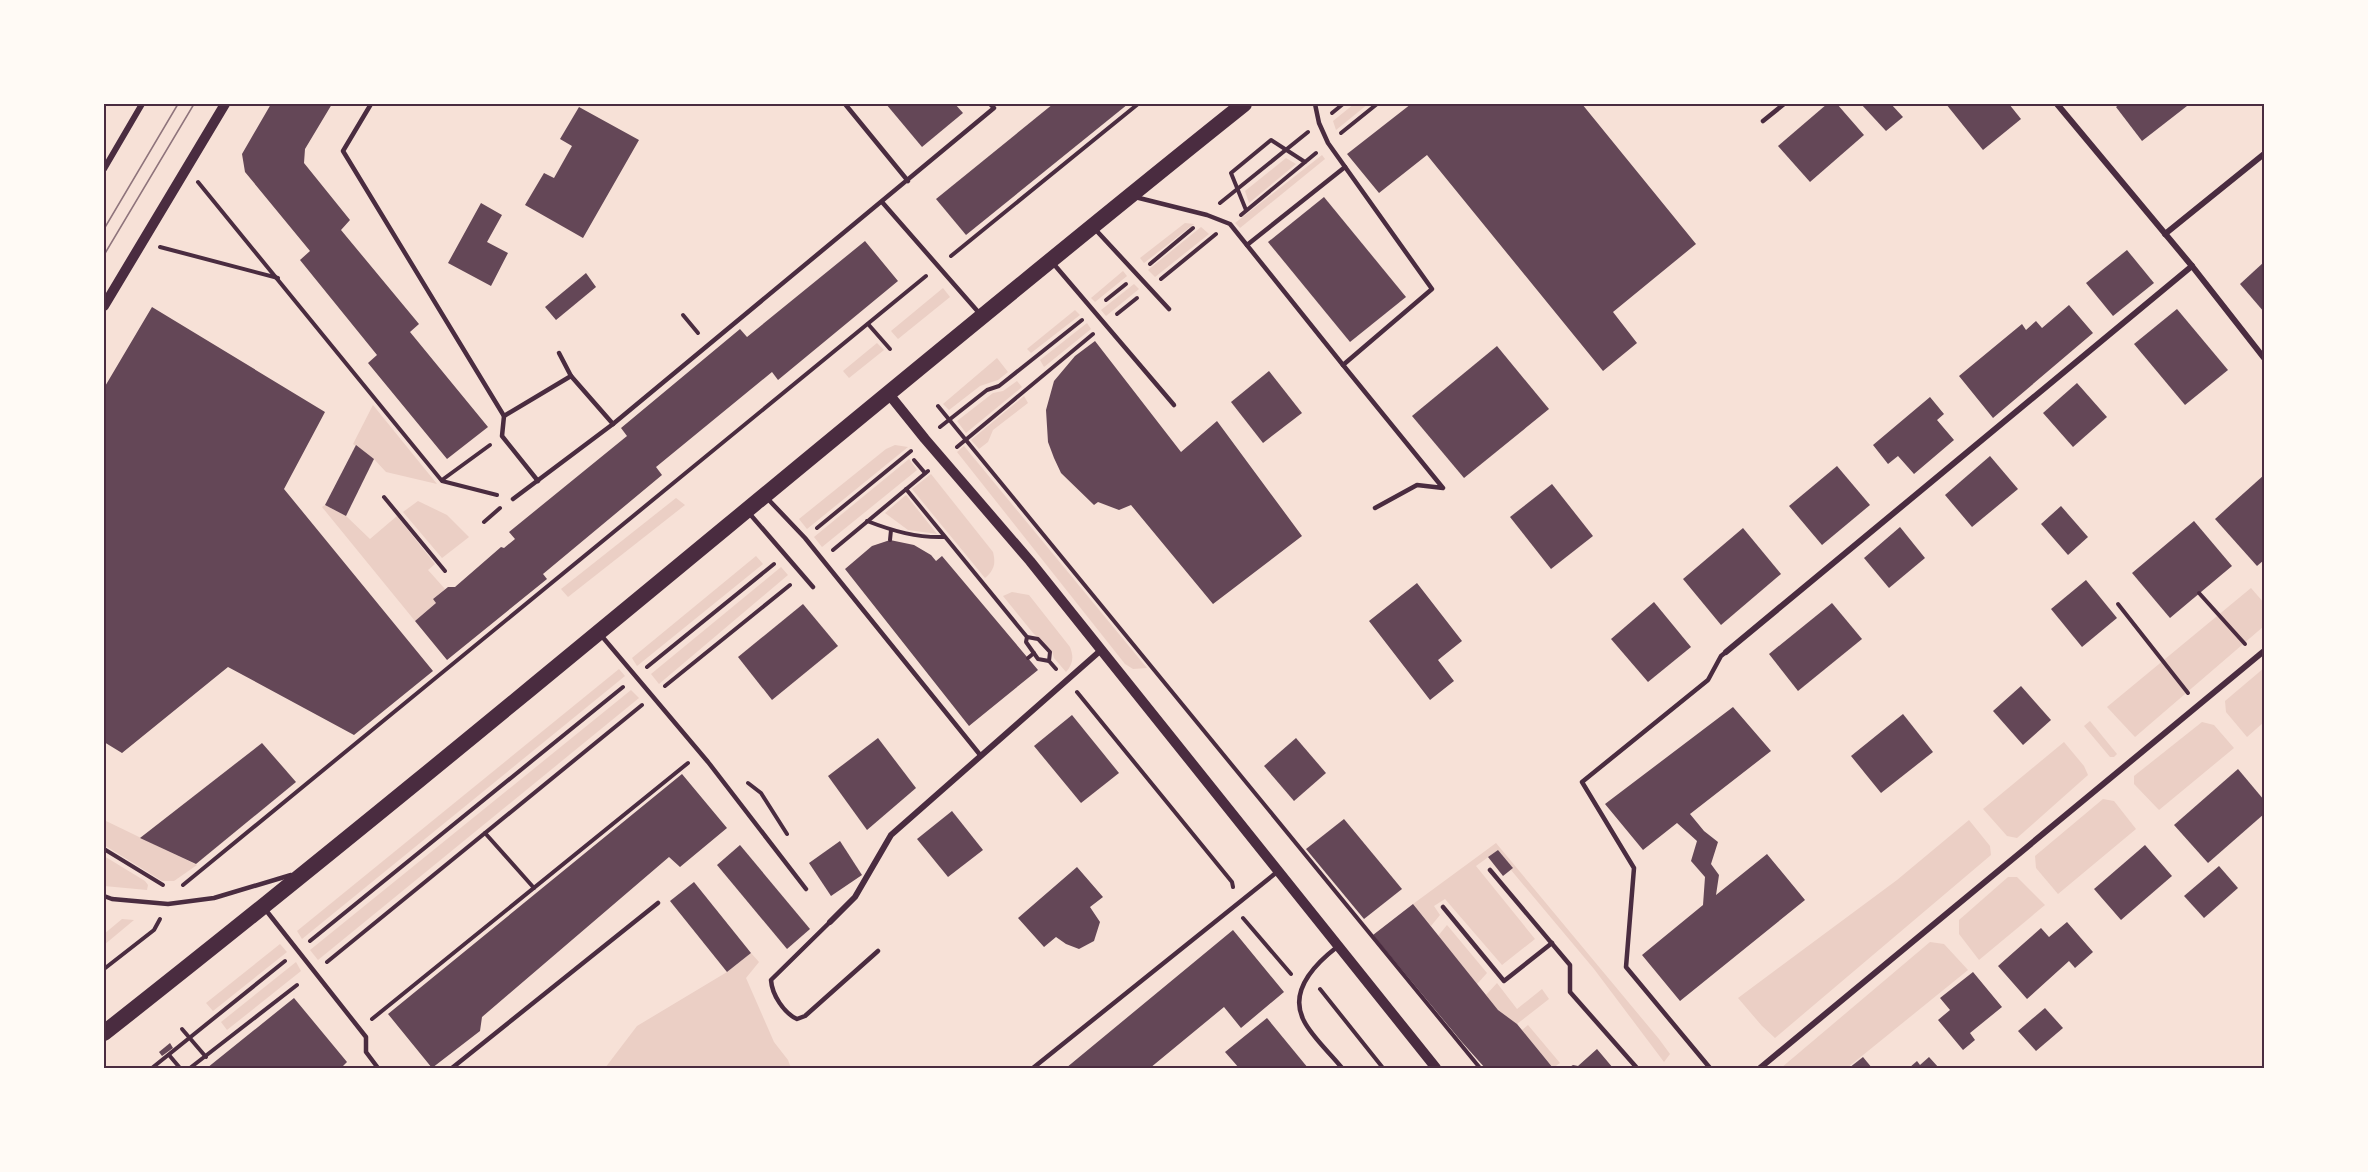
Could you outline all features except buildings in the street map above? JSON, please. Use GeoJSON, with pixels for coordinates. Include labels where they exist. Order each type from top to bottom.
{"type":"FeatureCollection","features":[{"type":"Feature","properties":{"kind":"highway"},"geometry":{"type":"LineString","coordinates":[[104,1033],[310,870],[1050,260],[1244,104]]}},
{"type":"Feature","properties":{"kind":"street"},"geometry":{"type":"LineString","coordinates":[[104,169],[142,104]]}},
{"type":"Feature","properties":{"kind":"street"},"geometry":{"type":"LineString","coordinates":[[104,306],[225,104]]}},
{"type":"Feature","properties":{"kind":"street"},"geometry":{"type":"LineString","coordinates":[[2057,104],[2192,266],[2265,358]]}},
{"type":"Feature","properties":{"kind":"street"},"geometry":{"type":"LineString","coordinates":[[2165,234],[2265,154]]}},
{"type":"Feature","properties":{"kind":"street"},"geometry":{"type":"LineString","coordinates":[[1726,652],[2192,266]]}},
{"type":"Feature","properties":{"kind":"street"},"geometry":{"type":"LineString","coordinates":[[888,393],[1030,561],[1436,1068]]}},
{"type":"Feature","properties":{"kind":"street"},"geometry":{"type":"LineString","coordinates":[[830,922],[855,897],[891,835],[1100,651]]}},
{"type":"Feature","properties":{"kind":"street"},"geometry":{"type":"LineString","coordinates":[[1760,1068],[2265,651]]}},
{"type":"Feature","properties":{"kind":"lane"},"geometry":{"type":"LineString","coordinates":[[371,104],[343,151],[504,416],[502,436],[538,481]]}},
{"type":"Feature","properties":{"kind":"lane"},"geometry":{"type":"LineString","coordinates":[[845,104],[908,181]]}},
{"type":"Feature","properties":{"kind":"lane"},"geometry":{"type":"LineString","coordinates":[[513,499],[613,424],[908,181],[992,106],[999,104]]}},
{"type":"Feature","properties":{"kind":"lane"},"geometry":{"type":"LineString","coordinates":[[1315,104],[1319,123],[1328,143],[1432,289],[1343,365]]}},
{"type":"Feature","properties":{"kind":"lane"},"geometry":{"type":"LineString","coordinates":[[1763,122],[1785,104]]}},
{"type":"Feature","properties":{"kind":"lane"},"geometry":{"type":"LineString","coordinates":[[1246,244],[1345,167]]}},
{"type":"Feature","properties":{"kind":"lane"},"geometry":{"type":"LineString","coordinates":[[1130,195],[1207,215],[1230,224],[1443,488],[1417,485],[1374,508]]}},
{"type":"Feature","properties":{"kind":"lane"},"geometry":{"type":"LineString","coordinates":[[882,202],[982,316]]}},
{"type":"Feature","properties":{"kind":"lane"},"geometry":{"type":"LineString","coordinates":[[1092,226],[1169,309]]}},
{"type":"Feature","properties":{"kind":"lane"},"geometry":{"type":"LineString","coordinates":[[1050,260],[1174,405]]}},
{"type":"Feature","properties":{"kind":"lane"},"geometry":{"type":"LineString","coordinates":[[560,353],[571,376],[613,424]]}},
{"type":"Feature","properties":{"kind":"lane"},"geometry":{"type":"LineString","coordinates":[[504,416],[571,376]]}},
{"type":"Feature","properties":{"kind":"lane"},"geometry":{"type":"LineString","coordinates":[[766,496],[805,538],[981,756]]}},
{"type":"Feature","properties":{"kind":"lane"},"geometry":{"type":"LineString","coordinates":[[748,511],[813,587]]}},
{"type":"Feature","properties":{"kind":"lane"},"geometry":{"type":"LineString","coordinates":[[599,633],[637,675],[806,889]]}},
{"type":"Feature","properties":{"kind":"lane"},"geometry":{"type":"LineString","coordinates":[[1710,1068],[1626,967],[1635,868],[1582,782],[1708,680],[1721,656],[1726,652]]}},
{"type":"Feature","properties":{"kind":"lane"},"geometry":{"type":"LineString","coordinates":[[104,896],[112,899],[168,904],[214,898],[310,870]]}},
{"type":"Feature","properties":{"kind":"lane"},"geometry":{"type":"LineString","coordinates":[[1490,870],[1570,965],[1570,992],[1637,1068]]}},
{"type":"Feature","properties":{"kind":"lane"},"geometry":{"type":"LineString","coordinates":[[1033,1068],[1278,872]]}},
{"type":"Feature","properties":{"kind":"lane"},"geometry":{"type":"LineString","coordinates":[[452,1068],[658,903]]}},
{"type":"Feature","properties":{"kind":"lane"},"geometry":{"type":"LineString","coordinates":[[264,907],[366,1037],[366,1052],[378,1068]]}},
{"type":"Feature","properties":{"kind":"lane"},"geometry":{"type":"LineString","coordinates":[[1443,907],[1504,981],[1552,943]]}},
{"type":"Feature","properties":{"kind":"lane"},"geometry":{"type":"LineString","coordinates":[[830,922],[771,980],[772,989],[791,1016],[797,1019],[805,1017],[878,951]]}},
{"type":"Feature","properties":{"kind":"lane"},"geometry":{"type":"LineString","coordinates":[[1337,946],[1321,959],[1304,980],[1298,999],[1303,1020],[1342,1068]]}},
{"type":"Feature","properties":{"kind":"path"},"geometry":{"type":"LineString","coordinates":[[104,969],[154,930],[179,888],[1138,104]]}},
{"type":"Feature","properties":{"kind":"path"},"geometry":{"type":"LineString","coordinates":[[957,447],[1377,104]]}},
{"type":"Feature","properties":{"kind":"path"},"geometry":{"type":"LineString","coordinates":[[1246,210],[1231,173],[1263,146],[1271,140],[1305,162]]}},
{"type":"Feature","properties":{"kind":"path"},"geometry":{"type":"LineString","coordinates":[[186,168],[442,481],[513,499]]}},
{"type":"Feature","properties":{"kind":"path"},"geometry":{"type":"LineString","coordinates":[[142,242],[279,279]]}},
{"type":"Feature","properties":{"kind":"path"},"geometry":{"type":"LineString","coordinates":[[683,315],[709,345]]}},
{"type":"Feature","properties":{"kind":"path"},"geometry":{"type":"LineString","coordinates":[[868,324],[890,349]]}},
{"type":"Feature","properties":{"kind":"path"},"geometry":{"type":"LineString","coordinates":[[938,406],[1480,1068]]}},
{"type":"Feature","properties":{"kind":"path"},"geometry":{"type":"LineString","coordinates":[[442,481],[502,436]]}},
{"type":"Feature","properties":{"kind":"path"},"geometry":{"type":"LineString","coordinates":[[805,538],[910,452],[925,473]]}},
{"type":"Feature","properties":{"kind":"path"},"geometry":{"type":"LineString","coordinates":[[906,489],[1027,637],[1038,639],[1050,652],[1049,661]]}},
{"type":"Feature","properties":{"kind":"path"},"geometry":{"type":"LineString","coordinates":[[384,497],[445,571]]}},
{"type":"Feature","properties":{"kind":"path"},"geometry":{"type":"LineString","coordinates":[[484,522],[513,499]]}},
{"type":"Feature","properties":{"kind":"path"},"geometry":{"type":"LineString","coordinates":[[867,521],[924,538],[945,537]]}},
{"type":"Feature","properties":{"kind":"path"},"geometry":{"type":"LineString","coordinates":[[890,540],[891,530]]}},
{"type":"Feature","properties":{"kind":"path"},"geometry":{"type":"LineString","coordinates":[[152,1068],[786,554]]}},
{"type":"Feature","properties":{"kind":"path"},"geometry":{"type":"LineString","coordinates":[[2199,593],[2258,657]]}},
{"type":"Feature","properties":{"kind":"path"},"geometry":{"type":"LineString","coordinates":[[2118,604],[2199,705]]}},
{"type":"Feature","properties":{"kind":"path"},"geometry":{"type":"LineString","coordinates":[[1027,637],[1026,642],[1038,659],[1049,661],[1067,680],[1232,882],[1234,907],[1293,977],[1314,982],[1383,1068]]}},
{"type":"Feature","properties":{"kind":"path"},"geometry":{"type":"LineString","coordinates":[[1028,658],[1034,653]]}},
{"type":"Feature","properties":{"kind":"path"},"geometry":{"type":"LineString","coordinates":[[324,964],[644,704]]}},
{"type":"Feature","properties":{"kind":"path"},"geometry":{"type":"LineString","coordinates":[[358,1027],[371,1020],[700,753]]}},
{"type":"Feature","properties":{"kind":"path"},"geometry":{"type":"LineString","coordinates":[[485,833],[534,888]]}},
{"type":"Feature","properties":{"kind":"path"},"geometry":{"type":"LineString","coordinates":[[104,849],[162,885],[179,888]]}},
{"type":"Feature","properties":{"kind":"path"},"geometry":{"type":"LineString","coordinates":[[190,1068],[297,985]]}},
{"type":"Feature","properties":{"kind":"path"},"geometry":{"type":"LineString","coordinates":[[182,1029],[206,1057]]}},
{"type":"Feature","properties":{"kind":"path"},"geometry":{"type":"LineString","coordinates":[[169,1055],[180,1068]]}},
{"type":"Feature","properties":{"kind":"shaded area"},"geometry":{"type":"Polygon","coordinates":[[[1354,104],[1368,104],[1336,130],[1333,121],[1354,104]]]}},
{"type":"Feature","properties":{"kind":"shaded area"},"geometry":{"type":"Polygon","coordinates":[[[1322,155],[1325,159],[1240,228],[1235,223],[1322,155]]]}},
{"type":"Feature","properties":{"kind":"shaded area"},"geometry":{"type":"Polygon","coordinates":[[[1286,158],[1296,164],[1249,203],[1245,191],[1286,158]]]}},
{"type":"Feature","properties":{"kind":"shaded area"},"geometry":{"type":"Polygon","coordinates":[[[1185,223],[1194,224],[1144,263],[1140,258],[1185,223]]]}},
{"type":"Feature","properties":{"kind":"shaded area"},"geometry":{"type":"Polygon","coordinates":[[[1201,227],[1209,234],[1155,277],[1148,270],[1201,227]]]}},
{"type":"Feature","properties":{"kind":"shaded area"},"geometry":{"type":"Polygon","coordinates":[[[1123,271],[1127,276],[1095,302],[1091,298],[1123,271]]]}},
{"type":"Feature","properties":{"kind":"shaded area"},"geometry":{"type":"Polygon","coordinates":[[[1134,284],[1139,289],[1106,316],[1101,310],[1134,284]]]}},
{"type":"Feature","properties":{"kind":"shaded area"},"geometry":{"type":"Polygon","coordinates":[[[943,288],[950,297],[898,339],[891,331],[943,288]]]}},
{"type":"Feature","properties":{"kind":"shaded area"},"geometry":{"type":"Polygon","coordinates":[[[1075,310],[1080,315],[1031,353],[1027,349],[1075,310]]]}},
{"type":"Feature","properties":{"kind":"shaded area"},"geometry":{"type":"Polygon","coordinates":[[[1087,323],[1091,329],[1044,367],[1040,360],[1087,323]]]}},
{"type":"Feature","properties":{"kind":"shaded area"},"geometry":{"type":"Polygon","coordinates":[[[877,343],[884,350],[849,378],[843,371],[877,343]]]}},
{"type":"Feature","properties":{"kind":"shaded area"},"geometry":{"type":"Polygon","coordinates":[[[997,358],[1008,372],[998,380],[980,386],[949,410],[943,404],[997,358]]]}},
{"type":"Feature","properties":{"kind":"shaded area"},"geometry":{"type":"Polygon","coordinates":[[[1017,381],[1022,387],[966,433],[957,421],[993,393],[1003,391],[1017,381]]]}},
{"type":"Feature","properties":{"kind":"shaded area"},"geometry":{"type":"Polygon","coordinates":[[[1024,396],[1028,403],[993,430],[988,442],[979,449],[971,440],[1024,396]]]}},
{"type":"Feature","properties":{"kind":"shaded area"},"geometry":{"type":"Polygon","coordinates":[[[373,405],[437,484],[386,472],[374,459],[353,444],[373,405]]]}},
{"type":"Feature","properties":{"kind":"shaded area"},"geometry":{"type":"Polygon","coordinates":[[[895,445],[908,447],[807,529],[799,519],[886,449],[895,445]]]}},
{"type":"Feature","properties":{"kind":"shaded area"},"geometry":{"type":"Polygon","coordinates":[[[964,446],[1147,668],[1133,669],[1125,664],[957,452],[964,446]]]}},
{"type":"Feature","properties":{"kind":"shaded area"},"geometry":{"type":"Polygon","coordinates":[[[909,459],[917,470],[822,547],[814,537],[909,459]]]}},
{"type":"Feature","properties":{"kind":"shaded area"},"geometry":{"type":"Polygon","coordinates":[[[931,474],[993,552],[994,566],[985,578],[912,489],[931,474]]]}},
{"type":"Feature","properties":{"kind":"shaded area"},"geometry":{"type":"Polygon","coordinates":[[[906,495],[937,534],[908,530],[885,513],[906,495]]]}},
{"type":"Feature","properties":{"kind":"shaded area"},"geometry":{"type":"Polygon","coordinates":[[[676,498],[685,505],[568,597],[561,589],[676,498]]]}},
{"type":"Feature","properties":{"kind":"shaded area"},"geometry":{"type":"Polygon","coordinates":[[[418,501],[447,515],[469,537],[442,558],[403,512],[418,501]]]}},
{"type":"Feature","properties":{"kind":"shaded area"},"geometry":{"type":"Polygon","coordinates":[[[325,505],[346,516],[370,539],[397,516],[435,564],[428,570],[445,589],[433,599],[436,603],[415,621],[322,507],[325,505]]]}},
{"type":"Feature","properties":{"kind":"shaded area"},"geometry":{"type":"Polygon","coordinates":[[[756,556],[763,564],[637,666],[632,658],[756,556]]]}},
{"type":"Feature","properties":{"kind":"shaded area"},"geometry":{"type":"Polygon","coordinates":[[[781,567],[788,575],[659,684],[651,674],[781,567]]]}},
{"type":"Feature","properties":{"kind":"shaded area"},"geometry":{"type":"Polygon","coordinates":[[[2251,588],[2264,603],[2264,626],[2135,737],[2107,707],[2251,588]]]}},
{"type":"Feature","properties":{"kind":"shaded area"},"geometry":{"type":"Polygon","coordinates":[[[1012,592],[1029,595],[1070,647],[1072,660],[1066,672],[1054,658],[1052,651],[1033,633],[1003,596],[1012,592]]]}},
{"type":"Feature","properties":{"kind":"shaded area"},"geometry":{"type":"Polygon","coordinates":[[[2264,668],[2264,722],[2247,737],[2226,712],[2225,701],[2264,668]]]}},
{"type":"Feature","properties":{"kind":"shaded area"},"geometry":{"type":"Polygon","coordinates":[[[619,669],[625,676],[302,939],[297,931],[619,669]]]}},
{"type":"Feature","properties":{"kind":"shaded area"},"geometry":{"type":"Polygon","coordinates":[[[631,690],[639,698],[318,960],[310,950],[631,690]]]}},
{"type":"Feature","properties":{"kind":"shaded area"},"geometry":{"type":"Polygon","coordinates":[[[2090,721],[2117,754],[2114,757],[2110,757],[2084,726],[2090,721]]]}},
{"type":"Feature","properties":{"kind":"shaded area"},"geometry":{"type":"Polygon","coordinates":[[[2202,722],[2214,725],[2234,748],[2159,810],[2134,784],[2134,776],[2202,722]]]}},
{"type":"Feature","properties":{"kind":"shaded area"},"geometry":{"type":"Polygon","coordinates":[[[2064,742],[2084,766],[2088,775],[2017,838],[2007,836],[1983,809],[2064,742]]]}},
{"type":"Feature","properties":{"kind":"shaded area"},"geometry":{"type":"Polygon","coordinates":[[[2103,799],[2114,801],[2136,829],[2058,894],[2036,868],[2035,856],[2103,799]]]}},
{"type":"Feature","properties":{"kind":"shaded area"},"geometry":{"type":"Polygon","coordinates":[[[104,820],[197,865],[174,881],[162,881],[104,845],[104,820]]]}},
{"type":"Feature","properties":{"kind":"shaded area"},"geometry":{"type":"Polygon","coordinates":[[[1969,820],[1990,846],[1991,855],[1775,1038],[1762,1026],[1738,998],[1897,880],[1969,820]]]}},
{"type":"Feature","properties":{"kind":"shaded area"},"geometry":{"type":"Polygon","coordinates":[[[1496,843],[1659,1039],[1670,1054],[1664,1062],[1594,969],[1511,870],[1513,868],[1498,850],[1476,866],[1535,939],[1502,965],[1445,899],[1434,906],[1440,915],[1431,926],[1413,904],[1496,843]]]}},
{"type":"Feature","properties":{"kind":"shaded area"},"geometry":{"type":"Polygon","coordinates":[[[104,856],[145,881],[148,885],[147,890],[104,886],[104,856]]]}},
{"type":"Feature","properties":{"kind":"shaded area"},"geometry":{"type":"Polygon","coordinates":[[[2008,877],[2017,877],[2045,905],[1979,960],[1959,934],[1959,920],[2008,877]]]}},
{"type":"Feature","properties":{"kind":"shaded area"},"geometry":{"type":"Polygon","coordinates":[[[122,919],[134,920],[104,945],[104,934],[122,919]]]}},
{"type":"Feature","properties":{"kind":"shaded area"},"geometry":{"type":"Polygon","coordinates":[[[1447,925],[1487,973],[1477,984],[1438,936],[1447,925]]]}},
{"type":"Feature","properties":{"kind":"shaded area"},"geometry":{"type":"Polygon","coordinates":[[[1930,942],[1944,944],[1968,970],[1847,1068],[1781,1068],[1930,942]]]}},
{"type":"Feature","properties":{"kind":"shaded area"},"geometry":{"type":"Polygon","coordinates":[[[280,944],[287,952],[213,1011],[206,1003],[280,944]]]}},
{"type":"Feature","properties":{"kind":"shaded area"},"geometry":{"type":"Polygon","coordinates":[[[751,953],[759,962],[746,978],[774,1042],[788,1060],[791,1068],[605,1068],[637,1026],[727,972],[751,953]]]}},
{"type":"Feature","properties":{"kind":"shaded area"},"geometry":{"type":"Polygon","coordinates":[[[296,962],[301,971],[227,1030],[221,1022],[296,962]]]}},
{"type":"Feature","properties":{"kind":"shaded area"},"geometry":{"type":"Polygon","coordinates":[[[1497,983],[1517,1009],[1542,989],[1549,999],[1517,1024],[1498,1010],[1486,995],[1497,983]]]}},
{"type":"Feature","properties":{"kind":"shaded area"},"geometry":{"type":"Polygon","coordinates":[[[1528,1025],[1560,1063],[1553,1068],[1522,1030],[1528,1025]]]}},
{"type":"Feature","properties":{"kind":"tram line"},"geometry":{"type":"LineString","coordinates":[[104,229],[178,104]]}},
{"type":"Feature","properties":{"kind":"tram line"},"geometry":{"type":"LineString","coordinates":[[104,255],[194,104]]}}]}
